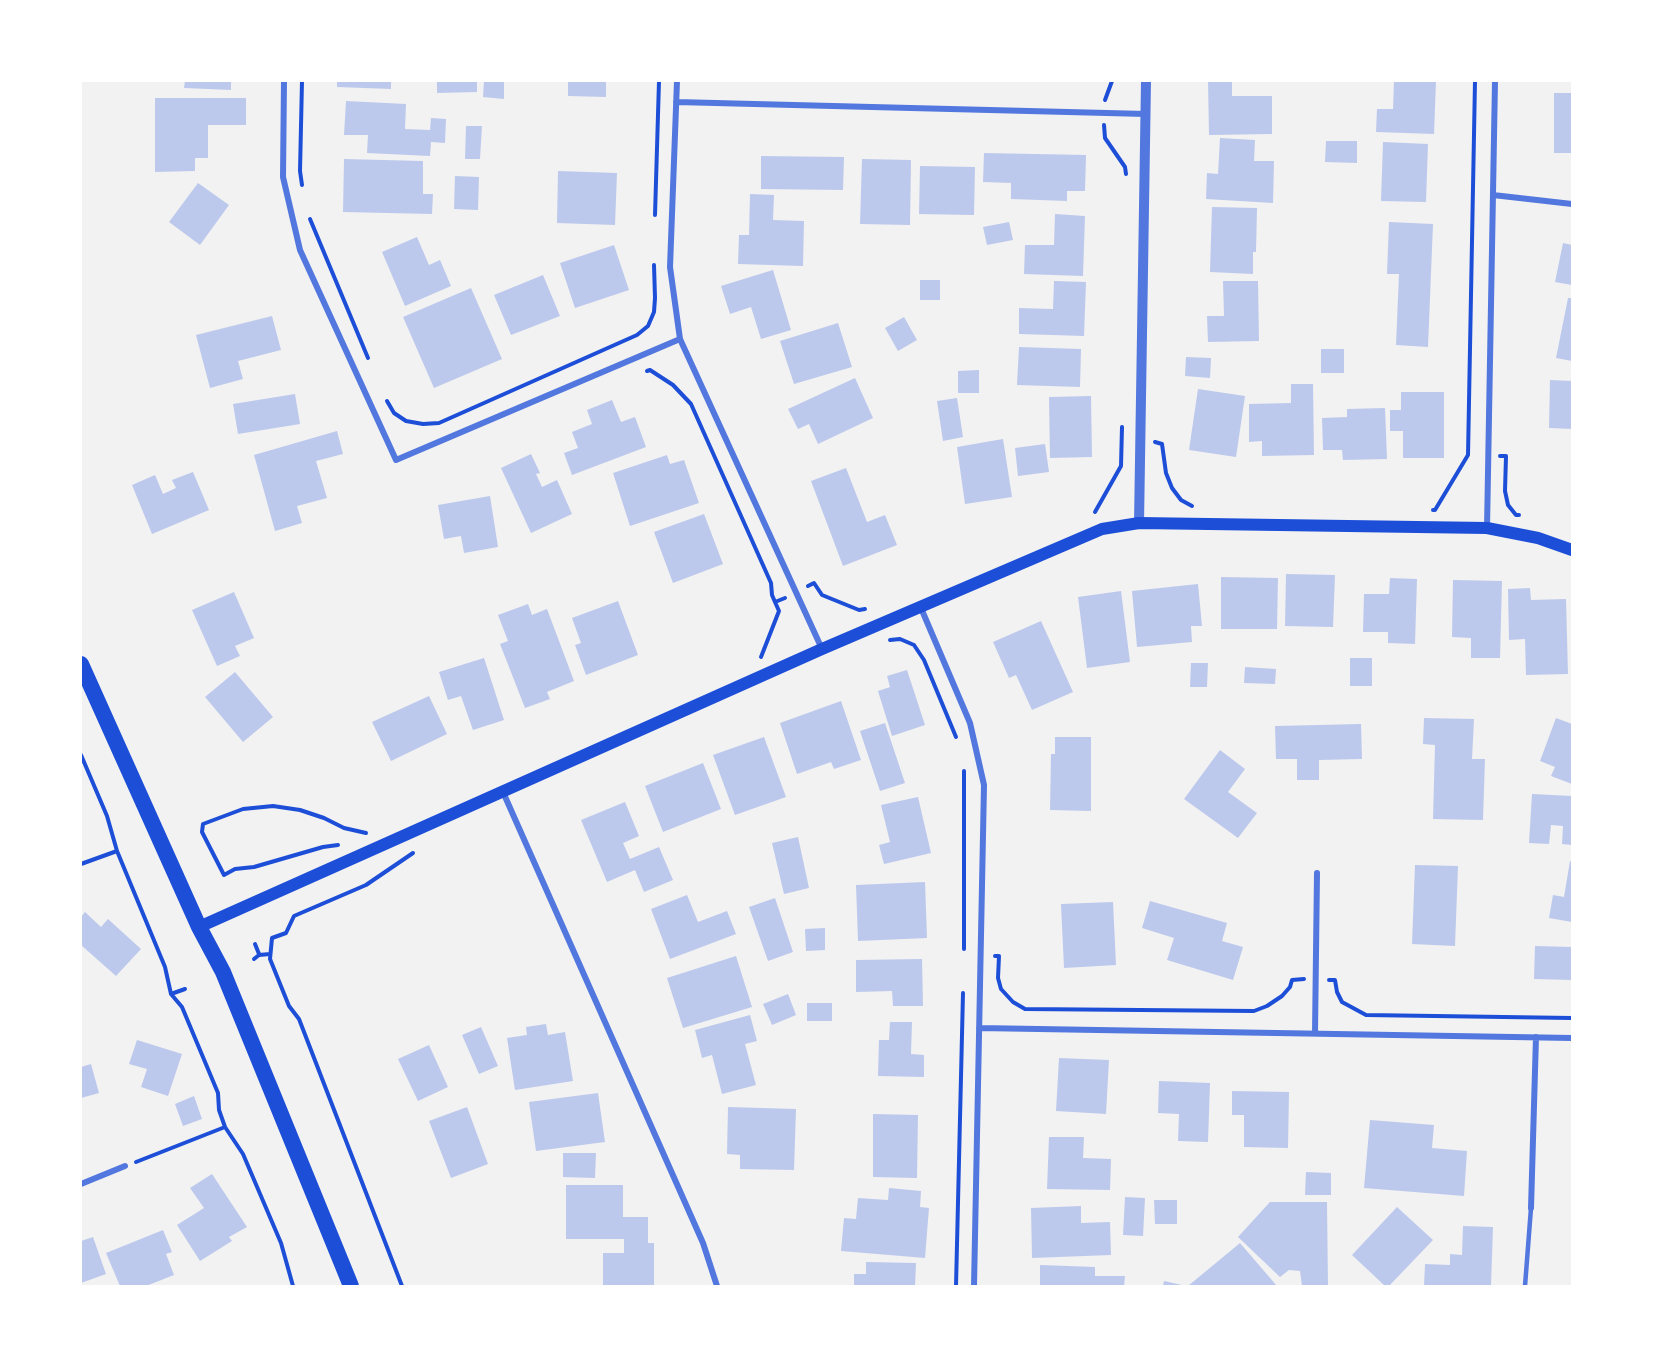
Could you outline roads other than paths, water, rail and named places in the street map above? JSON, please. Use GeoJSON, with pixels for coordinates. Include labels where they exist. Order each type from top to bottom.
{"type":"FeatureCollection","features":[{"type":"Feature","properties":{"kind":"highway"},"geometry":{"type":"LineString","coordinates":[[81,664],[199,927],[223,972],[351,1286]]}},
{"type":"Feature","properties":{"kind":"main road"},"geometry":{"type":"LineString","coordinates":[[199,927],[822,649],[1101,529],[1139,523],[1487,528],[1538,538],[1572,549]]}},
{"type":"Feature","properties":{"kind":"street"},"geometry":{"type":"LineString","coordinates":[[284,81],[283,177],[300,250],[396,460],[680,339]]}},
{"type":"Feature","properties":{"kind":"street"},"geometry":{"type":"LineString","coordinates":[[677,81],[670,267],[680,339],[822,649]]}},
{"type":"Feature","properties":{"kind":"street"},"geometry":{"type":"LineString","coordinates":[[1139,523],[1146,81]]}},
{"type":"Feature","properties":{"kind":"street"},"geometry":{"type":"LineString","coordinates":[[1487,528],[1495,81]]}},
{"type":"Feature","properties":{"kind":"street"},"geometry":{"type":"LineString","coordinates":[[676,102],[1146,114]]}},
{"type":"Feature","properties":{"kind":"street"},"geometry":{"type":"LineString","coordinates":[[1493,195],[1572,204]]}},
{"type":"Feature","properties":{"kind":"street"},"geometry":{"type":"LineString","coordinates":[[921,608],[970,723],[984,785],[974,1286]]}},
{"type":"Feature","properties":{"kind":"street"},"geometry":{"type":"LineString","coordinates":[[503,792],[703,1243],[717,1286]]}},
{"type":"Feature","properties":{"kind":"street"},"geometry":{"type":"LineString","coordinates":[[1315,1033],[1317,873]]}},
{"type":"Feature","properties":{"kind":"street"},"geometry":{"type":"LineString","coordinates":[[979,1028],[1572,1038]]}},
{"type":"Feature","properties":{"kind":"street"},"geometry":{"type":"LineString","coordinates":[[1531,1208],[1536,1037]]}},
{"type":"Feature","properties":{"kind":"street"},"geometry":{"type":"LineString","coordinates":[[81,1184],[125,1166]]}},
{"type":"Feature","properties":{"kind":"lane"},"geometry":{"type":"LineString","coordinates":[[1525,1286],[1531,1208]]}}]}
